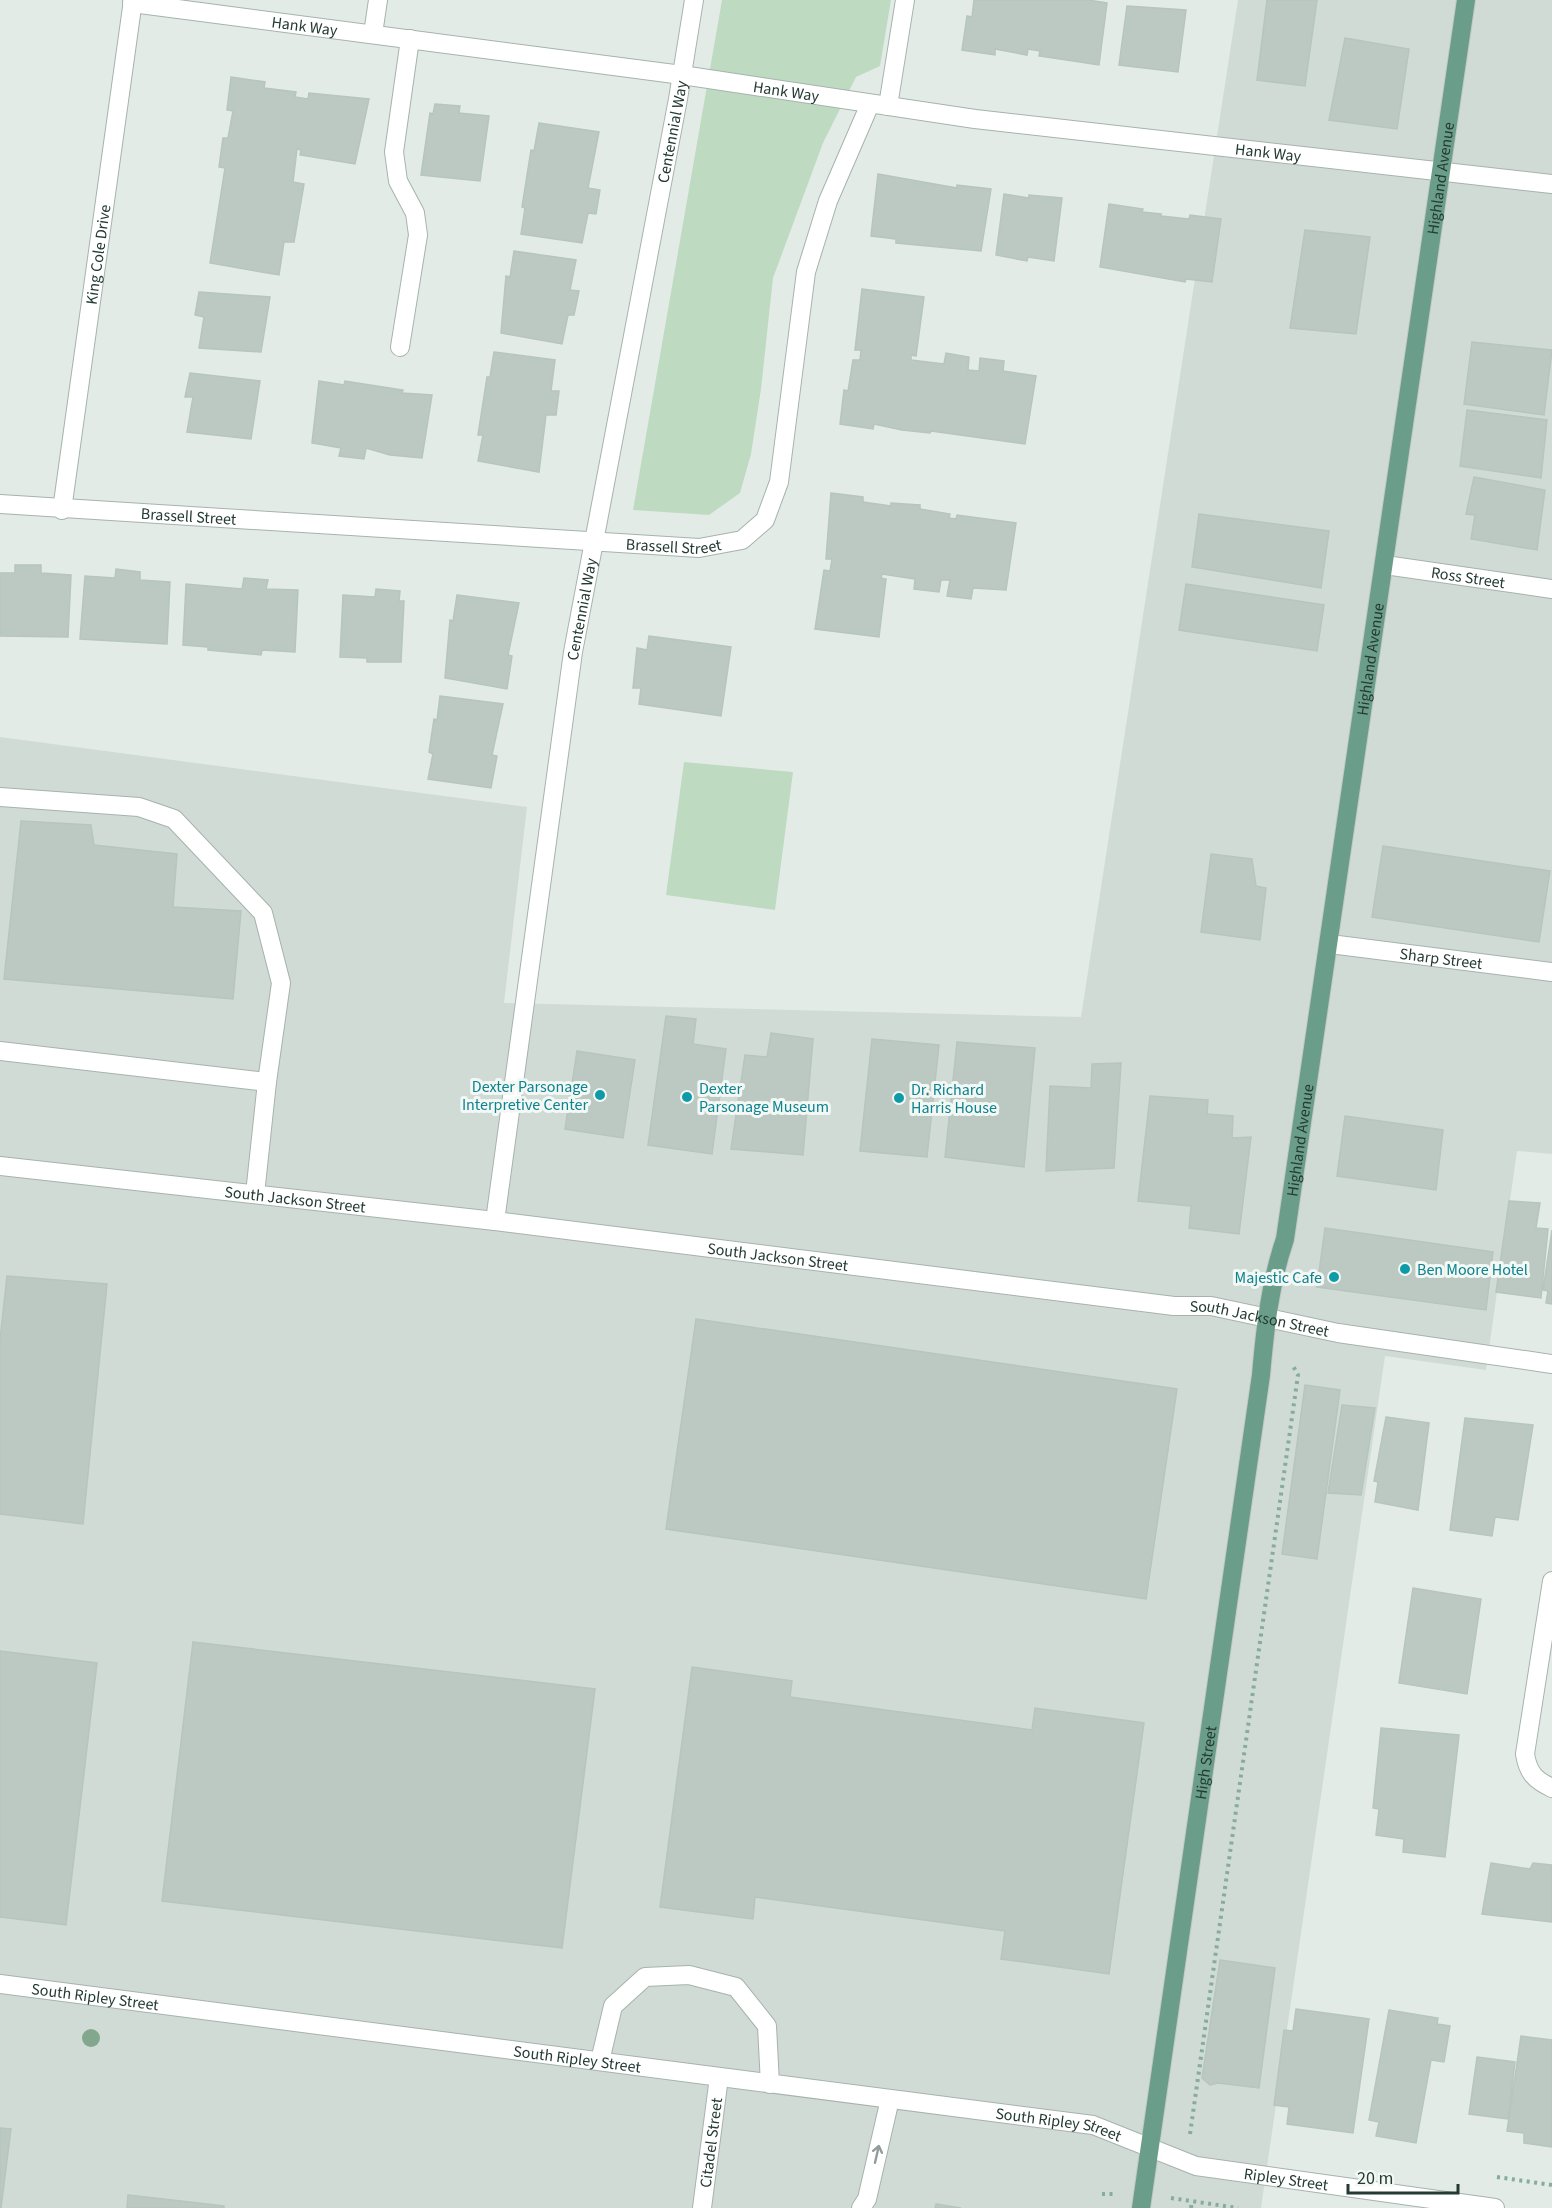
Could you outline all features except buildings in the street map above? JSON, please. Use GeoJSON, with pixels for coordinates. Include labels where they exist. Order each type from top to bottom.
{"type":"FeatureCollection","features":[{"type":"Feature","properties":{"kind":"main road","name":"Highland Avenue"},"geometry":{"type":"LineString","coordinates":[[1266,1318],[1276,1265],[1285,1239],[1330,944],[1466,0]]}},
{"type":"Feature","properties":{"kind":"main road","name":"High Street"},"geometry":{"type":"LineString","coordinates":[[1141,2208],[1260,1375],[1266,1318]]}},
{"type":"Feature","properties":{"kind":"street"},"geometry":{"type":"LineString","coordinates":[[373,34],[378,0]]}},
{"type":"Feature","properties":{"kind":"street","name":"Centennial Way"},"geometry":{"type":"LineString","coordinates":[[495,1221],[573,652],[682,75],[694,0]]}},
{"type":"Feature","properties":{"kind":"street","name":"Brassell Street"},"geometry":{"type":"LineString","coordinates":[[0,504],[63,510],[699,548],[742,540],[765,520],[779,482],[806,272],[828,201],[879,105],[905,0]]}},
{"type":"Feature","properties":{"kind":"street","name":"Hank Way"},"geometry":{"type":"LineString","coordinates":[[132,1],[682,75],[975,119],[1552,184]]}},
{"type":"Feature","properties":{"kind":"street","name":"King Cole Drive"},"geometry":{"type":"LineString","coordinates":[[63,510],[132,1]]}},
{"type":"Feature","properties":{"kind":"street"},"geometry":{"type":"LineString","coordinates":[[400,347],[418,235],[415,213],[398,181],[394,152],[410,39]]}},
{"type":"Feature","properties":{"kind":"street","name":"Ross Street"},"geometry":{"type":"LineString","coordinates":[[1385,565],[1552,589]]}},
{"type":"Feature","properties":{"kind":"street"},"geometry":{"type":"LineString","coordinates":[[0,797],[138,807],[174,819],[263,913],[281,983],[255,1194]]}},
{"type":"Feature","properties":{"kind":"street","name":"Sharp Street"},"geometry":{"type":"LineString","coordinates":[[1330,944],[1552,972]]}},
{"type":"Feature","properties":{"kind":"street"},"geometry":{"type":"LineString","coordinates":[[0,1051],[267,1082]]}},
{"type":"Feature","properties":{"kind":"street","name":"South Jackson Street"},"geometry":{"type":"LineString","coordinates":[[0,1166],[495,1221],[1174,1306],[1211,1306],[1338,1333],[1552,1364]]}},
{"type":"Feature","properties":{"kind":"street"},"geometry":{"type":"LineString","coordinates":[[1544,1784],[1527,1768],[1525,1754],[1552,1581]]}},
{"type":"Feature","properties":{"kind":"street"},"geometry":{"type":"LineString","coordinates":[[600,2061],[613,2006],[645,1977],[689,1975],[736,1987],[767,2026],[770,2084]]}},
{"type":"Feature","properties":{"kind":"street","name":"South Ripley Street"},"geometry":{"type":"LineString","coordinates":[[0,1984],[1094,2126],[1150,2148]]}},
{"type":"Feature","properties":{"kind":"street","name":"Citadel Street"},"geometry":{"type":"LineString","coordinates":[[702,2208],[719,2077]]}},
{"type":"Feature","properties":{"kind":"street"},"geometry":{"type":"LineString","coordinates":[[861,2208],[867,2199],[890,2099]]}},
{"type":"Feature","properties":{"kind":"street","name":"Ripley Street"},"geometry":{"type":"LineString","coordinates":[[1150,2148],[1196,2166],[1496,2208]]}},
{"type":"Feature","properties":{"kind":"path"},"geometry":{"type":"LineString","coordinates":[[1181,2200],[1298,1375],[1266,1318]]}},
{"type":"Feature","properties":{"kind":"path"},"geometry":{"type":"LineString","coordinates":[[1191,2201],[1191,2208]]}},
{"type":"Feature","properties":{"kind":"shaded area"},"geometry":{"type":"Polygon","coordinates":[[[1238,0],[1552,0],[1552,1154],[1517,1151],[1486,1370],[1385,1356],[1261,2208],[0,2208],[0,737],[527,807],[504,1003],[1081,1017],[1238,0]]]}},
{"type":"Feature","properties":{"kind":"green space"},"geometry":{"type":"Polygon","coordinates":[[[722,0],[891,0],[880,66],[856,77],[823,143],[773,278],[761,389],[751,454],[740,493],[709,515],[633,510],[722,0]]]}},
{"type":"Feature","properties":{"kind":"green space"},"geometry":{"type":"Polygon","coordinates":[[[684,762],[793,772],[775,910],[666,895],[684,762]]]}},
{"type":"Feature","properties":{"kind":"place","name":"Dexter Parsonage Interpretive Center"},"geometry":{"type":"Point","coordinates":[600,1095]}},
{"type":"Feature","properties":{"kind":"place","name":"Dexter Parsonage Museum"},"geometry":{"type":"Point","coordinates":[687,1097]}},
{"type":"Feature","properties":{"kind":"place","name":"Dr. Richard Harris House"},"geometry":{"type":"Point","coordinates":[899,1098]}},
{"type":"Feature","properties":{"kind":"place","name":"Ben Moore Hotel"},"geometry":{"type":"Point","coordinates":[1405,1269]}},
{"type":"Feature","properties":{"kind":"place","name":"Majestic Cafe"},"geometry":{"type":"Point","coordinates":[1334,1277]}}]}
